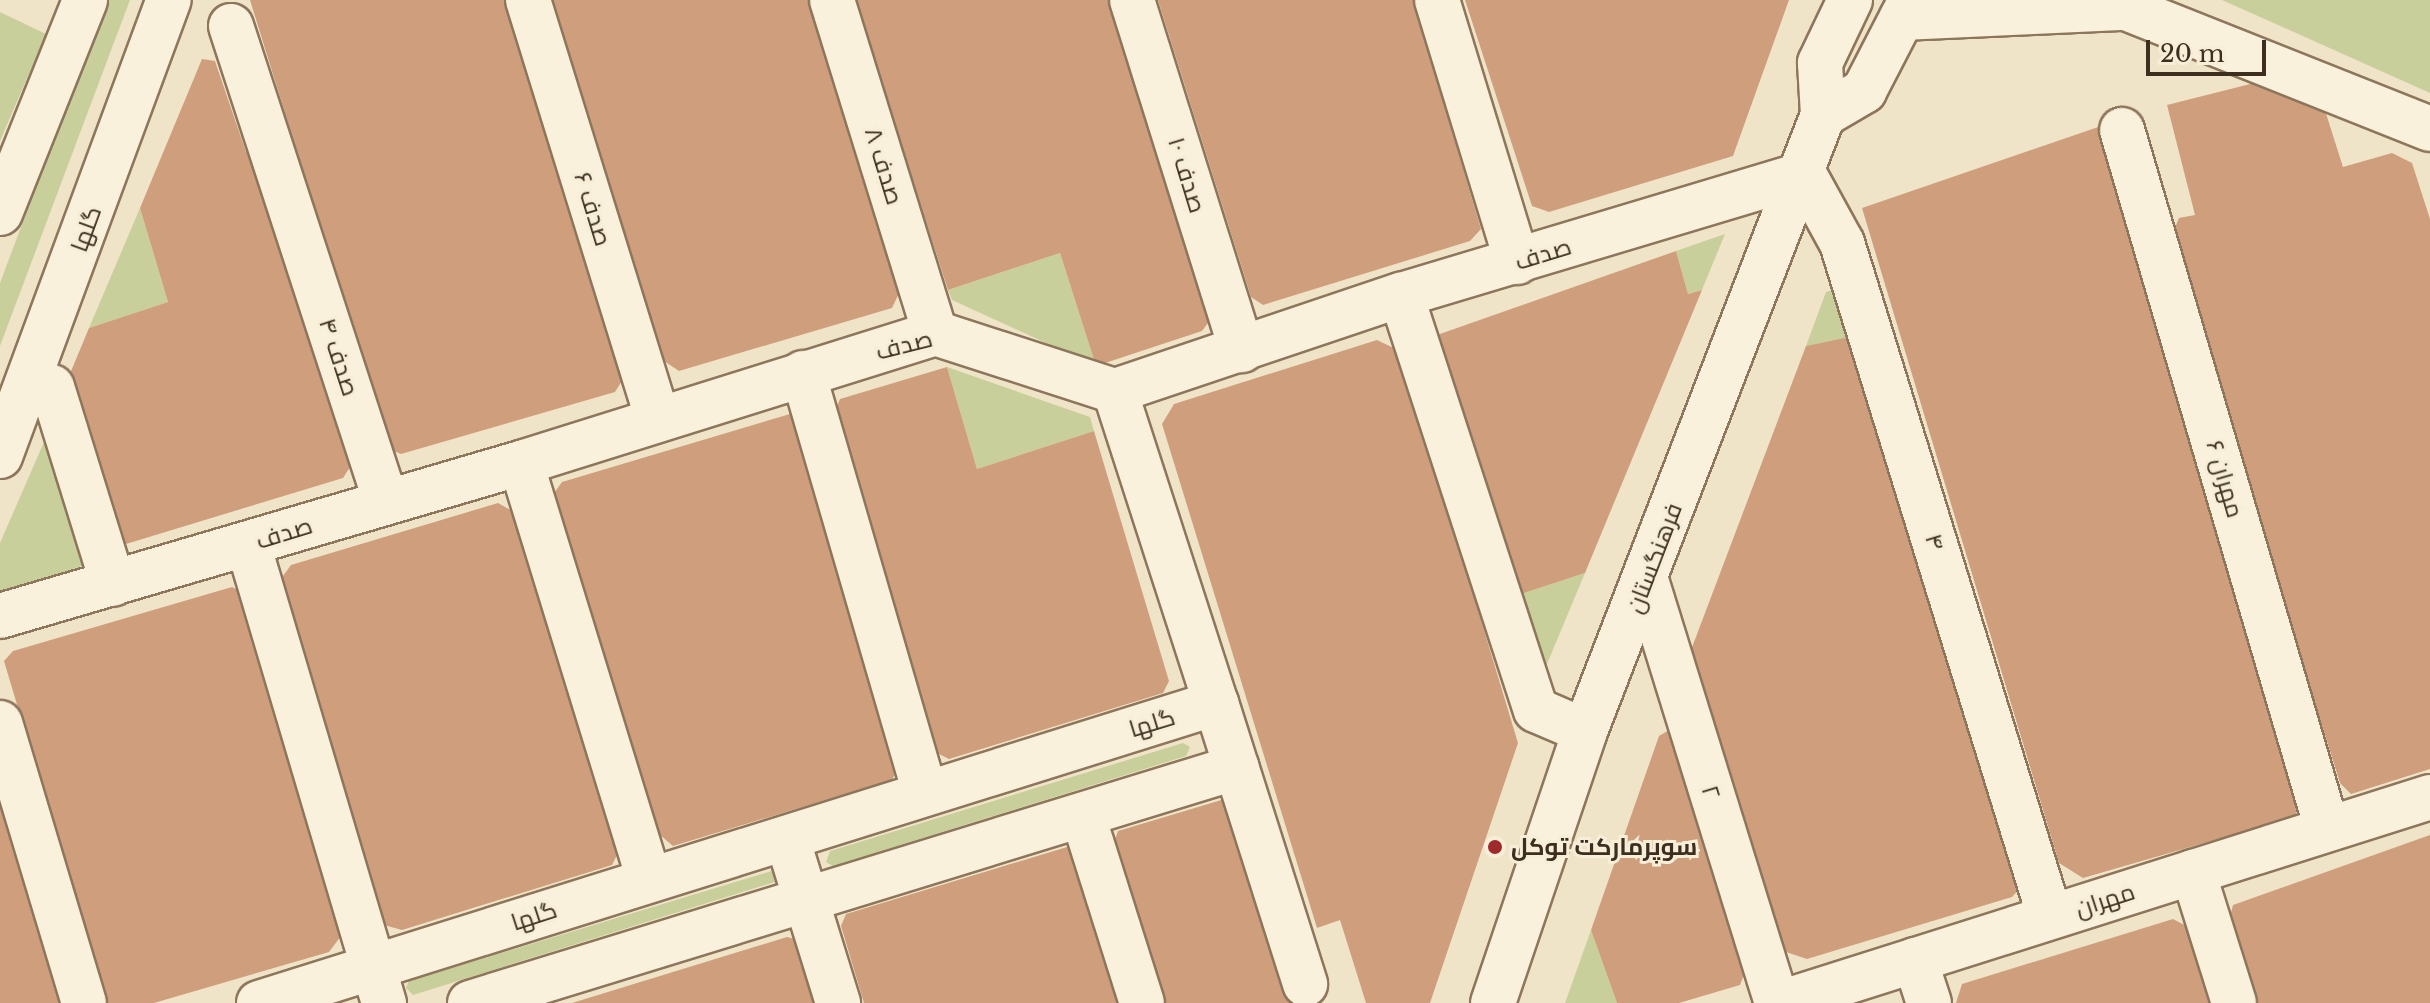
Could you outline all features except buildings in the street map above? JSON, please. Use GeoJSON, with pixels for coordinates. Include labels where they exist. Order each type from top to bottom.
{"type":"FeatureCollection","features":[{"type":"Feature","properties":{"kind":"street"},"geometry":{"type":"LineString","coordinates":[[0,213],[85,0]]}},
{"type":"Feature","properties":{"kind":"street","name":"گلها"},"geometry":{"type":"LineString","coordinates":[[0,456],[169,0]]}},
{"type":"Feature","properties":{"kind":"street","name":"صدف ۶"},"geometry":{"type":"LineString","coordinates":[[528,0],[657,418]]}},
{"type":"Feature","properties":{"kind":"street","name":"صدف ۸"},"geometry":{"type":"LineString","coordinates":[[832,0],[935,333]]}},
{"type":"Feature","properties":{"kind":"street","name":"صدف ۱۰"},"geometry":{"type":"LineString","coordinates":[[1132,0],[1242,350]]}},
{"type":"Feature","properties":{"kind":"street"},"geometry":{"type":"LineString","coordinates":[[1437,0],[1517,262]]}},
{"type":"Feature","properties":{"kind":"street","name":"فرهنگستان"},"geometry":{"type":"LineString","coordinates":[[1493,1003],[1585,731],[1804,174],[1823,115],[1820,63],[1850,0]]}},
{"type":"Feature","properties":{"kind":"street"},"geometry":{"type":"LineString","coordinates":[[1823,115],[1864,91],[1906,9],[2126,8],[2429,133]]}},
{"type":"Feature","properties":{"kind":"street","name":"صدف ۴"},"geometry":{"type":"LineString","coordinates":[[231,26],[386,502]]}},
{"type":"Feature","properties":{"kind":"street","name":"مهران ۶"},"geometry":{"type":"LineString","coordinates":[[2122,130],[2327,829]]}},
{"type":"Feature","properties":{"kind":"street","name":"صدف"},"geometry":{"type":"LineString","coordinates":[[0,616],[521,463],[935,333],[1115,391],[1401,295],[1804,174]]}},
{"type":"Feature","properties":{"kind":"street","name":"۴"},"geometry":{"type":"LineString","coordinates":[[1804,174],[1842,243],[2050,917]]}},
{"type":"Feature","properties":{"kind":"street"},"geometry":{"type":"LineString","coordinates":[[1401,295],[1484,558],[1536,710],[1585,731]]}},
{"type":"Feature","properties":{"kind":"street"},"geometry":{"type":"LineString","coordinates":[[803,373],[925,792]]}},
{"type":"Feature","properties":{"kind":"street"},"geometry":{"type":"LineString","coordinates":[[52,387],[81,466],[113,584]]}},
{"type":"Feature","properties":{"kind":"street"},"geometry":{"type":"LineString","coordinates":[[1115,391],[1305,984]]}},
{"type":"Feature","properties":{"kind":"street"},"geometry":{"type":"LineString","coordinates":[[521,463],[649,879]]}},
{"type":"Feature","properties":{"kind":"street"},"geometry":{"type":"LineString","coordinates":[[248,544],[379,985]]}},
{"type":"Feature","properties":{"kind":"street","name":"۲"},"geometry":{"type":"LineString","coordinates":[[1646,580],[1778,1003]]}},
{"type":"Feature","properties":{"kind":"street","name":"گلها"},"geometry":{"type":"LineString","coordinates":[[259,1003],[379,985],[649,879],[1216,703]]}},
{"type":"Feature","properties":{"kind":"street"},"geometry":{"type":"LineString","coordinates":[[0,723],[84,1003]]}},
{"type":"Feature","properties":{"kind":"street"},"geometry":{"type":"LineString","coordinates":[[470,1003],[536,993],[806,900],[1237,767]]}},
{"type":"Feature","properties":{"kind":"street","name":"مهران"},"geometry":{"type":"LineString","coordinates":[[1778,1003],[2430,797]]}},
{"type":"Feature","properties":{"kind":"street"},"geometry":{"type":"LineString","coordinates":[[1083,816],[1141,1001]]}},
{"type":"Feature","properties":{"kind":"street"},"geometry":{"type":"LineString","coordinates":[[787,838],[838,1003]]}},
{"type":"Feature","properties":{"kind":"street"},"geometry":{"type":"LineString","coordinates":[[2193,872],[2234,1003]]}},
{"type":"Feature","properties":{"kind":"street"},"geometry":{"type":"LineString","coordinates":[[1915,960],[1929,1003]]}},
{"type":"Feature","properties":{"kind":"green space"},"geometry":{"type":"Polygon","coordinates":[[[106,0],[130,0],[0,346],[0,283],[106,0]]]}},
{"type":"Feature","properties":{"kind":"green space"},"geometry":{"type":"Polygon","coordinates":[[[2222,0],[2430,0],[2430,93],[2222,0]]]}},
{"type":"Feature","properties":{"kind":"green space"},"geometry":{"type":"Polygon","coordinates":[[[0,12],[46,34],[0,141],[0,12]]]}},
{"type":"Feature","properties":{"kind":"green space"},"geometry":{"type":"Polygon","coordinates":[[[140,208],[168,302],[89,328],[140,208]]]}},
{"type":"Feature","properties":{"kind":"green space"},"geometry":{"type":"Polygon","coordinates":[[[1725,234],[1702,290],[1688,294],[1676,251],[1725,234]]]}},
{"type":"Feature","properties":{"kind":"green space"},"geometry":{"type":"Polygon","coordinates":[[[1060,253],[1096,366],[952,300],[948,290],[1060,253]]]}},
{"type":"Feature","properties":{"kind":"green space"},"geometry":{"type":"Polygon","coordinates":[[[1839,288],[1853,336],[1806,346],[1826,292],[1839,288]]]}},
{"type":"Feature","properties":{"kind":"green space"},"geometry":{"type":"Polygon","coordinates":[[[947,367],[1090,417],[1094,431],[977,469],[947,367]]]}},
{"type":"Feature","properties":{"kind":"green space"},"geometry":{"type":"Polygon","coordinates":[[[54,419],[93,562],[0,594],[0,543],[54,419]]]}},
{"type":"Feature","properties":{"kind":"green space"},"geometry":{"type":"Polygon","coordinates":[[[1585,573],[1547,664],[1537,668],[1515,596],[1585,573]]]}},
{"type":"Feature","properties":{"kind":"green space"},"geometry":{"type":"Polygon","coordinates":[[[1183,743],[1190,747],[1186,756],[833,866],[826,862],[830,851],[1183,743]]]}},
{"type":"Feature","properties":{"kind":"green space"},"geometry":{"type":"Polygon","coordinates":[[[775,870],[778,881],[413,995],[406,988],[409,981],[775,870]]]}},
{"type":"Feature","properties":{"kind":"green space"},"geometry":{"type":"Polygon","coordinates":[[[1591,930],[1617,1003],[1565,1003],[1591,930]]]}},
{"type":"Feature","properties":{"kind":"place","name":"سوپرمارکت توکل"},"geometry":{"type":"Point","coordinates":[1495,847]}}]}
